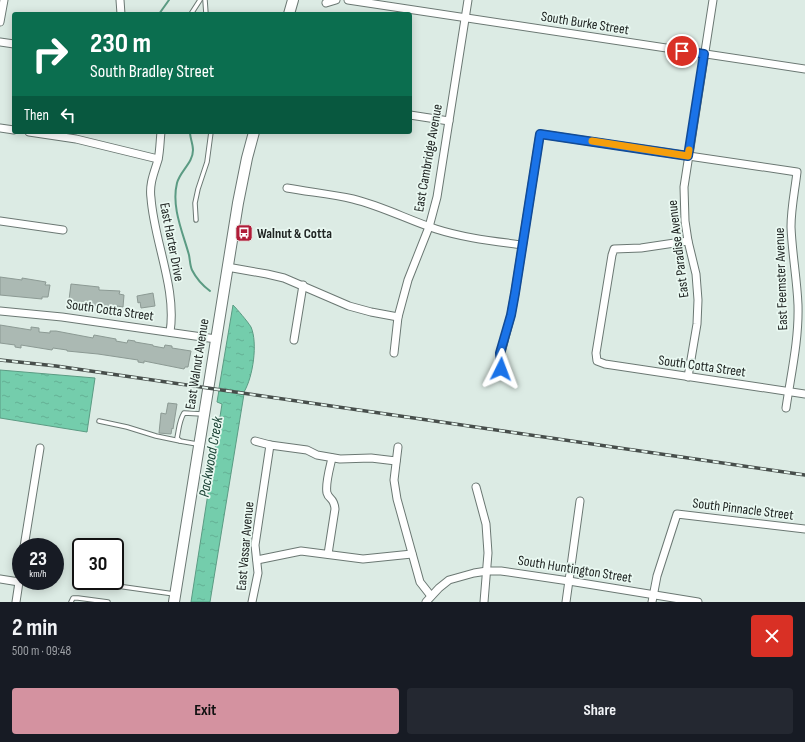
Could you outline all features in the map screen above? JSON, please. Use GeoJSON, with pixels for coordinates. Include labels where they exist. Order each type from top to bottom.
{"type":"FeatureCollection","features":[{"type":"Feature","properties":{"kind":"main road"},"geometry":{"type":"LineString","coordinates":[[290,12],[293,0]]}},
{"type":"Feature","properties":{"kind":"main road","name":"East Walnut Avenue"},"geometry":{"type":"LineString","coordinates":[[174,598],[227,267],[238,203],[253,134]]}},
{"type":"Feature","properties":{"kind":"street"},"geometry":{"type":"LineString","coordinates":[[0,22],[4,0]]}},
{"type":"Feature","properties":{"kind":"street"},"geometry":{"type":"LineString","coordinates":[[120,0],[120,12]]}},
{"type":"Feature","properties":{"kind":"street"},"geometry":{"type":"LineString","coordinates":[[326,3],[336,0]]}},
{"type":"Feature","properties":{"kind":"street","name":"South Burke Street"},"geometry":{"type":"LineString","coordinates":[[348,0],[805,69]]}},
{"type":"Feature","properties":{"kind":"street","name":"East Cambridge Avenue"},"geometry":{"type":"LineString","coordinates":[[394,353],[398,317],[408,280],[429,227],[437,197],[468,0]]}},
{"type":"Feature","properties":{"kind":"street","name":"East Paradise Avenue"},"geometry":{"type":"LineString","coordinates":[[688,377],[697,324],[698,300],[696,274],[688,241],[684,201],[688,156],[713,0]]}},
{"type":"Feature","properties":{"kind":"street"},"geometry":{"type":"LineString","coordinates":[[0,42],[12,44]]}},
{"type":"Feature","properties":{"kind":"street"},"geometry":{"type":"LineString","coordinates":[[412,115],[449,121]]}},
{"type":"Feature","properties":{"kind":"street"},"geometry":{"type":"LineString","coordinates":[[0,128],[12,130]]}},
{"type":"Feature","properties":{"kind":"street"},"geometry":{"type":"LineString","coordinates":[[42,134],[76,139],[158,159]]}},
{"type":"Feature","properties":{"kind":"street","name":"East Harter Drive"},"geometry":{"type":"LineString","coordinates":[[161,134],[158,159],[151,181],[150,198],[170,300],[172,319],[170,332]]}},
{"type":"Feature","properties":{"kind":"street"},"geometry":{"type":"LineString","coordinates":[[501,369],[500,353],[511,315],[540,134],[688,156]]}},
{"type":"Feature","properties":{"kind":"street","name":"East Feemster Avenue"},"geometry":{"type":"LineString","coordinates":[[688,156],[797,172],[791,225],[798,305],[797,330],[786,408]]}},
{"type":"Feature","properties":{"kind":"street"},"geometry":{"type":"LineString","coordinates":[[287,188],[353,199],[384,209],[429,227],[468,237],[522,245]]}},
{"type":"Feature","properties":{"kind":"street"},"geometry":{"type":"LineString","coordinates":[[0,221],[62,230]]}},
{"type":"Feature","properties":{"kind":"street","name":"South Cotta Street"},"geometry":{"type":"LineString","coordinates":[[688,241],[641,248],[614,249],[596,353],[597,360],[605,364],[805,394]]}},
{"type":"Feature","properties":{"kind":"street"},"geometry":{"type":"LineString","coordinates":[[227,267],[284,278],[349,306],[398,317]]}},
{"type":"Feature","properties":{"kind":"street"},"geometry":{"type":"LineString","coordinates":[[294,340],[303,285]]}},
{"type":"Feature","properties":{"kind":"street","name":"South Cotta Street"},"geometry":{"type":"LineString","coordinates":[[0,311],[62,317],[216,339]]}},
{"type":"Feature","properties":{"kind":"street"},"geometry":{"type":"LineString","coordinates":[[255,441],[270,445],[308,450],[317,455],[332,458],[371,458],[396,461]]}},
{"type":"Feature","properties":{"kind":"street","name":"East Vassar Avenue"},"geometry":{"type":"LineString","coordinates":[[252,602],[258,573],[255,545],[270,445]]}},
{"type":"Feature","properties":{"kind":"street"},"geometry":{"type":"LineString","coordinates":[[398,447],[394,480],[397,499],[420,582],[431,596],[426,602]]}},
{"type":"Feature","properties":{"kind":"street"},"geometry":{"type":"LineString","coordinates":[[25,538],[40,448]]}},
{"type":"Feature","properties":{"kind":"street"},"geometry":{"type":"LineString","coordinates":[[328,554],[335,508],[335,502],[327,495],[332,458]]}},
{"type":"Feature","properties":{"kind":"street"},"geometry":{"type":"LineString","coordinates":[[476,488],[486,524],[487,571],[484,602]]}},
{"type":"Feature","properties":{"kind":"street"},"geometry":{"type":"LineString","coordinates":[[566,602],[580,501]]}},
{"type":"Feature","properties":{"kind":"street","name":"South Pinnacle Street"},"geometry":{"type":"LineString","coordinates":[[652,598],[665,549],[677,514],[805,529]]}},
{"type":"Feature","properties":{"kind":"street"},"geometry":{"type":"LineString","coordinates":[[256,560],[301,551],[363,558],[412,554]]}},
{"type":"Feature","properties":{"kind":"street","name":"South Huntington Street"},"geometry":{"type":"LineString","coordinates":[[431,596],[449,580],[474,573],[501,571],[569,581],[652,598],[698,602]]}},
{"type":"Feature","properties":{"kind":"street"},"geometry":{"type":"LineString","coordinates":[[0,579],[12,581]]}},
{"type":"Feature","properties":{"kind":"street"},"geometry":{"type":"LineString","coordinates":[[16,602],[18,590]]}},
{"type":"Feature","properties":{"kind":"lane"},"geometry":{"type":"LineString","coordinates":[[192,12],[200,0]]}},
{"type":"Feature","properties":{"kind":"lane"},"geometry":{"type":"LineString","coordinates":[[205,0],[206,12]]}},
{"type":"Feature","properties":{"kind":"lane"},"geometry":{"type":"LineString","coordinates":[[196,220],[195,203],[207,162],[211,134]]}},
{"type":"Feature","properties":{"kind":"lane"},"geometry":{"type":"LineString","coordinates":[[180,441],[178,438],[179,426],[184,413],[203,414]]}},
{"type":"Feature","properties":{"kind":"lane"},"geometry":{"type":"LineString","coordinates":[[99,421],[127,427],[156,436],[198,444]]}},
{"type":"Feature","properties":{"kind":"lane"},"geometry":{"type":"LineString","coordinates":[[124,588],[174,598]]}},
{"type":"Feature","properties":{"kind":"lane"},"geometry":{"type":"LineString","coordinates":[[71,602],[73,598],[78,598],[108,602]]}},
{"type":"Feature","properties":{"kind":"water"},"geometry":{"type":"Polygon","coordinates":[[[233,305],[251,327],[253,334],[254,360],[250,378],[244,392],[219,388],[233,305]]]}},
{"type":"Feature","properties":{"kind":"water"},"geometry":{"type":"Polygon","coordinates":[[[0,370],[95,378],[87,432],[0,418],[0,370]]]}},
{"type":"Feature","properties":{"kind":"water"},"geometry":{"type":"Polygon","coordinates":[[[219,390],[244,394],[210,602],[191,602],[222,404],[217,402],[219,390]]]}},
{"type":"Feature","properties":{"kind":"pier"},"geometry":{"type":"Polygon","coordinates":[[[219,388],[244,392],[244,394],[219,390],[219,388]]]}},
{"type":"Feature","properties":{"kind":"building"},"geometry":{"type":"Polygon","coordinates":[[[0,277],[22,280],[22,278],[46,282],[45,285],[50,285],[48,297],[42,297],[42,299],[0,295],[0,277]]]}},
{"type":"Feature","properties":{"kind":"building"},"geometry":{"type":"Polygon","coordinates":[[[71,284],[99,287],[99,290],[120,291],[119,294],[124,295],[123,307],[117,306],[117,308],[85,304],[85,306],[77,305],[78,302],[69,300],[71,284]]]}},
{"type":"Feature","properties":{"kind":"building"},"geometry":{"type":"Polygon","coordinates":[[[153,293],[155,306],[141,308],[140,302],[138,303],[137,296],[153,293]]]}},
{"type":"Feature","properties":{"kind":"building"},"geometry":{"type":"Polygon","coordinates":[[[0,325],[31,330],[31,327],[39,328],[39,332],[50,333],[50,331],[56,331],[93,338],[94,335],[116,339],[116,341],[127,343],[128,340],[164,348],[165,345],[172,346],[172,348],[191,351],[188,367],[185,367],[184,369],[144,361],[144,363],[138,362],[138,360],[53,348],[52,350],[21,345],[21,348],[15,347],[15,345],[0,343],[0,325]]]}},
{"type":"Feature","properties":{"kind":"building"},"geometry":{"type":"Polygon","coordinates":[[[168,403],[177,404],[173,429],[172,428],[171,434],[159,433],[161,413],[166,414],[168,403]]]}},
{"type":"Feature","properties":{"kind":"waterway","name":"Packwood Creek"},"geometry":{"type":"LineString","coordinates":[[160,12],[169,0]]}},
{"type":"Feature","properties":{"kind":"waterway","name":"Packwood Creek"},"geometry":{"type":"LineString","coordinates":[[190,134],[193,148],[192,155],[177,183],[177,211],[191,268],[200,282],[210,291]]}},
{"type":"Feature","properties":{"kind":"railway"},"geometry":{"type":"LineString","coordinates":[[0,360],[56,366],[805,475]]}},
{"type":"Feature","properties":{"kind":"slow traffic"},"geometry":{"type":"LineString","coordinates":[[592,141],[688,156],[689,150]]}},
{"type":"Feature","properties":{"kind":"place","name":"Walnut & Cotta"},"geometry":{"type":"Point","coordinates":[244,233]}},
{"type":"Feature","properties":{"kind":"route"},"geometry":{"type":"LineString","coordinates":[[501,369],[500,353],[511,315],[540,134],[688,156],[704,54],[682,51]]}}]}
